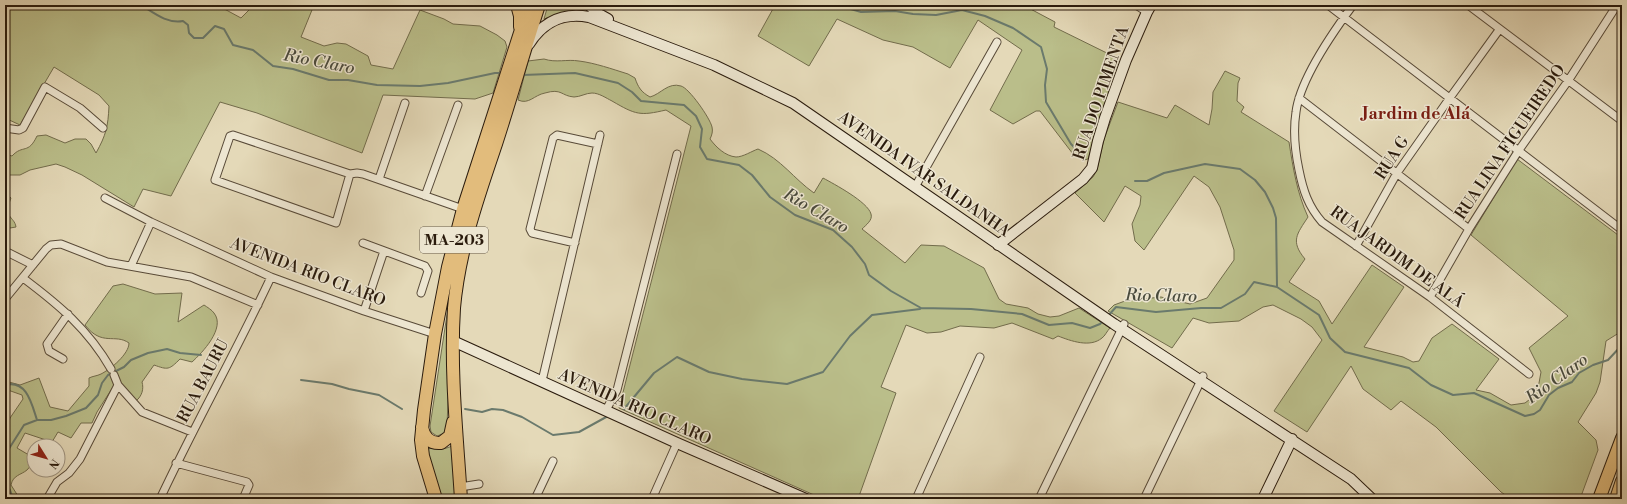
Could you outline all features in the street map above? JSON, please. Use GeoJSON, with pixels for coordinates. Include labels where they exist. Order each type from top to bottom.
{"type":"FeatureCollection","features":[{"type":"Feature","properties":{"kind":"main road"},"geometry":{"type":"LineString","coordinates":[[517,5],[520,16],[517,57]]}},
{"type":"Feature","properties":{"kind":"main road","name":"MA-203"},"geometry":{"type":"LineString","coordinates":[[461,499],[455,407],[453,341],[456,291],[467,237],[517,57],[529,5]]}},
{"type":"Feature","properties":{"kind":"main road","name":"MA-203"},"geometry":{"type":"LineString","coordinates":[[436,499],[423,456],[422,426],[435,334],[448,267],[463,209],[517,57],[539,5]]}},
{"type":"Feature","properties":{"kind":"main road","name":"AVENIDA IVAR SALDANHA"},"geometry":{"type":"LineString","coordinates":[[589,5],[603,16],[716,60],[761,81],[796,100],[916,185],[1119,324],[1281,429],[1292,439],[1351,479],[1372,499]]}},
{"type":"Feature","properties":{"kind":"main road","name":"RUA DO PIMENTA"},"geometry":{"type":"LineString","coordinates":[[1000,243],[1083,180],[1092,168],[1102,128],[1126,60],[1149,8]]}},
{"type":"Feature","properties":{"kind":"main road","name":"AVENIDA IVAR SALDANHA"},"geometry":{"type":"LineString","coordinates":[[517,57],[540,30],[554,19],[571,15],[595,19],[714,65],[759,85],[793,103],[916,185]]}},
{"type":"Feature","properties":{"kind":"main road","name":"AVENIDA RIO CLARO"},"geometry":{"type":"LineString","coordinates":[[453,341],[542,381],[608,405],[677,443],[806,499]]}},
{"type":"Feature","properties":{"kind":"main road"},"geometry":{"type":"LineString","coordinates":[[422,426],[428,440],[436,443],[443,442],[451,434],[455,407]]}},
{"type":"Feature","properties":{"kind":"main road"},"geometry":{"type":"LineString","coordinates":[[1599,499],[1622,438]]}},
{"type":"Feature","properties":{"kind":"main road"},"geometry":{"type":"LineString","coordinates":[[1263,499],[1292,439]]}},
{"type":"Feature","properties":{"kind":"main road"},"geometry":{"type":"LineString","coordinates":[[1616,499],[1622,481]]}},
{"type":"Feature","properties":{"kind":"street"},"geometry":{"type":"LineString","coordinates":[[1136,5],[1149,8]]}},
{"type":"Feature","properties":{"kind":"street"},"geometry":{"type":"LineString","coordinates":[[1328,5],[1622,230]]}},
{"type":"Feature","properties":{"kind":"street","name":"RUA JARDIM DE ALÁ"},"geometry":{"type":"LineString","coordinates":[[1353,5],[1344,17],[1304,83],[1296,112],[1295,144],[1305,194],[1310,206],[1322,222],[1430,297],[1529,374]]}},
{"type":"Feature","properties":{"kind":"street"},"geometry":{"type":"LineString","coordinates":[[1468,5],[1499,30],[1622,121]]}},
{"type":"Feature","properties":{"kind":"street","name":"RUA LINA FIGUEIREDO"},"geometry":{"type":"LineString","coordinates":[[1430,297],[1469,229],[1519,150],[1568,81],[1617,5]]}},
{"type":"Feature","properties":{"kind":"street","name":"RUA G"},"geometry":{"type":"LineString","coordinates":[[1356,246],[1397,173],[1499,30]]}},
{"type":"Feature","properties":{"kind":"street"},"geometry":{"type":"LineString","coordinates":[[916,185],[996,42]]}},
{"type":"Feature","properties":{"kind":"street"},"geometry":{"type":"LineString","coordinates":[[5,128],[19,130],[23,128],[45,87],[80,108],[103,128]]}},
{"type":"Feature","properties":{"kind":"street"},"geometry":{"type":"LineString","coordinates":[[1299,98],[1469,229]]}},
{"type":"Feature","properties":{"kind":"street"},"geometry":{"type":"LineString","coordinates":[[379,179],[405,103]]}},
{"type":"Feature","properties":{"kind":"street"},"geometry":{"type":"LineString","coordinates":[[425,196],[458,105]]}},
{"type":"Feature","properties":{"kind":"street"},"geometry":{"type":"LineString","coordinates":[[350,174],[336,223],[215,180],[232,135],[350,174],[363,174],[379,179],[463,209]]}},
{"type":"Feature","properties":{"kind":"street"},"geometry":{"type":"LineString","coordinates":[[575,243],[532,233],[530,229],[552,138],[557,135],[598,144]]}},
{"type":"Feature","properties":{"kind":"street"},"geometry":{"type":"LineString","coordinates":[[542,381],[600,135]]}},
{"type":"Feature","properties":{"kind":"street"},"geometry":{"type":"LineString","coordinates":[[608,405],[617,390],[677,154]]}},
{"type":"Feature","properties":{"kind":"street","name":"AVENIDA RIO CLARO"},"geometry":{"type":"LineString","coordinates":[[105,198],[151,222],[271,277],[364,311],[435,334]]}},
{"type":"Feature","properties":{"kind":"street"},"geometry":{"type":"LineString","coordinates":[[131,266],[151,222]]}},
{"type":"Feature","properties":{"kind":"street"},"geometry":{"type":"LineString","coordinates":[[363,243],[425,266],[428,271],[421,293]]}},
{"type":"Feature","properties":{"kind":"street"},"geometry":{"type":"LineString","coordinates":[[5,299],[46,248],[51,245],[62,244],[107,262],[190,277],[258,305]]}},
{"type":"Feature","properties":{"kind":"street"},"geometry":{"type":"LineString","coordinates":[[5,251],[33,265]]}},
{"type":"Feature","properties":{"kind":"street"},"geometry":{"type":"LineString","coordinates":[[364,311],[384,251]]}},
{"type":"Feature","properties":{"kind":"street","name":"RUA BAURU"},"geometry":{"type":"LineString","coordinates":[[160,499],[176,463],[271,277]]}},
{"type":"Feature","properties":{"kind":"street"},"geometry":{"type":"LineString","coordinates":[[23,278],[68,314],[93,341],[113,372],[118,385],[142,412],[192,432]]}},
{"type":"Feature","properties":{"kind":"street"},"geometry":{"type":"LineString","coordinates":[[63,359],[49,351],[47,344],[68,314]]}},
{"type":"Feature","properties":{"kind":"street"},"geometry":{"type":"LineString","coordinates":[[1039,499],[1119,324]]}},
{"type":"Feature","properties":{"kind":"street"},"geometry":{"type":"LineString","coordinates":[[916,499],[980,357]]}},
{"type":"Feature","properties":{"kind":"street"},"geometry":{"type":"LineString","coordinates":[[1144,499],[1202,378]]}},
{"type":"Feature","properties":{"kind":"street"},"geometry":{"type":"LineString","coordinates":[[47,499],[57,482],[69,473],[80,459],[118,385]]}},
{"type":"Feature","properties":{"kind":"street"},"geometry":{"type":"LineString","coordinates":[[652,499],[677,443]]}},
{"type":"Feature","properties":{"kind":"street"},"geometry":{"type":"LineString","coordinates":[[535,499],[553,461]]}},
{"type":"Feature","properties":{"kind":"street"},"geometry":{"type":"LineString","coordinates":[[176,463],[246,481],[249,486],[243,499]]}},
{"type":"Feature","properties":{"kind":"street"},"geometry":{"type":"LineString","coordinates":[[460,486],[479,484]]}},
{"type":"Feature","properties":{"kind":"green space"},"geometry":{"type":"Polygon","coordinates":[[[5,5],[217,5],[241,18],[254,5],[314,5],[301,37],[324,46],[337,43],[346,44],[368,56],[371,65],[393,69],[420,10],[453,24],[480,26],[505,41],[507,47],[493,93],[475,99],[383,95],[362,153],[257,113],[220,102],[171,196],[143,189],[134,207],[82,175],[56,164],[30,170],[20,175],[9,175],[5,177],[5,154],[12,156],[19,150],[28,148],[37,136],[46,135],[65,143],[75,139],[86,139],[96,153],[106,131],[109,106],[99,95],[54,67],[20,125],[5,118],[5,5]]]}},
{"type":"Feature","properties":{"kind":"green space"},"geometry":{"type":"Polygon","coordinates":[[[548,5],[585,5],[594,14],[551,17],[544,19],[548,5]]]}},
{"type":"Feature","properties":{"kind":"green space"},"geometry":{"type":"Polygon","coordinates":[[[770,5],[1023,5],[1055,22],[1054,27],[1119,59],[1088,159],[1084,160],[1073,154],[1040,111],[1036,111],[1013,124],[990,110],[1022,50],[978,20],[950,68],[913,47],[883,40],[837,19],[809,66],[758,36],[774,7],[770,5]]]}},
{"type":"Feature","properties":{"kind":"green space"},"geometry":{"type":"Polygon","coordinates":[[[544,59],[553,61],[585,62],[604,66],[628,74],[635,78],[640,89],[650,97],[668,87],[676,85],[681,86],[694,97],[703,111],[712,127],[710,139],[721,151],[728,155],[739,157],[758,149],[774,158],[814,193],[823,178],[842,189],[869,209],[871,214],[870,220],[862,229],[905,263],[921,245],[944,246],[984,268],[999,299],[1006,304],[1028,308],[1038,314],[1050,317],[1059,316],[1079,308],[1110,328],[1102,338],[1097,341],[1092,343],[1080,343],[1058,336],[1053,339],[1012,323],[994,328],[960,326],[941,332],[927,333],[906,325],[881,387],[896,393],[858,499],[823,499],[619,408],[691,126],[666,110],[650,113],[633,112],[595,93],[574,97],[555,91],[541,94],[528,101],[518,100],[528,61],[544,59]]]}},
{"type":"Feature","properties":{"kind":"green space"},"geometry":{"type":"Polygon","coordinates":[[[1225,71],[1240,78],[1238,83],[1237,101],[1244,107],[1241,112],[1289,142],[1298,190],[1308,217],[1298,233],[1296,242],[1300,253],[1305,259],[1289,282],[1319,301],[1332,324],[1372,265],[1404,287],[1364,347],[1403,357],[1413,362],[1419,361],[1432,338],[1452,324],[1499,359],[1476,390],[1490,393],[1511,405],[1525,403],[1534,396],[1541,372],[1529,348],[1568,316],[1471,235],[1517,159],[1622,238],[1622,331],[1606,341],[1600,382],[1596,393],[1578,422],[1596,440],[1598,450],[1580,499],[1511,499],[1501,492],[1436,427],[1401,401],[1391,410],[1363,389],[1351,366],[1307,432],[1274,411],[1322,340],[1312,327],[1301,319],[1273,305],[1263,307],[1239,321],[1209,323],[1193,318],[1172,348],[1108,311],[1114,305],[1125,301],[1161,297],[1190,304],[1207,298],[1234,260],[1234,250],[1220,207],[1209,187],[1194,176],[1144,250],[1135,241],[1132,224],[1140,205],[1141,196],[1125,186],[1104,222],[1075,193],[1093,177],[1097,170],[1104,139],[1118,102],[1167,118],[1175,105],[1209,125],[1213,92],[1225,71]]]}},
{"type":"Feature","properties":{"kind":"green space"},"geometry":{"type":"Polygon","coordinates":[[[5,187],[6,193],[11,198],[8,213],[16,227],[10,228],[5,224],[5,187]]]}},
{"type":"Feature","properties":{"kind":"green space"},"geometry":{"type":"Polygon","coordinates":[[[452,282],[447,427],[445,433],[437,436],[431,432],[430,426],[452,282]]]}},
{"type":"Feature","properties":{"kind":"green space"},"geometry":{"type":"Polygon","coordinates":[[[123,284],[155,294],[182,293],[178,322],[204,305],[213,312],[217,319],[215,333],[207,346],[192,362],[180,359],[168,368],[162,368],[154,365],[142,382],[142,392],[136,401],[122,384],[113,387],[97,412],[92,423],[81,423],[71,438],[58,432],[54,438],[40,438],[25,433],[17,448],[26,453],[26,471],[15,477],[11,485],[18,496],[17,499],[5,499],[5,434],[10,418],[23,399],[22,395],[5,389],[5,384],[9,382],[20,385],[39,378],[50,407],[68,411],[89,386],[89,378],[110,369],[119,361],[128,347],[129,343],[124,340],[97,336],[85,325],[113,286],[123,284]]]}},
{"type":"Feature","properties":{"kind":"green space"},"geometry":{"type":"Polygon","coordinates":[[[453,445],[457,499],[440,499],[427,452],[428,449],[443,449],[453,445]]]}},
{"type":"Feature","properties":{"kind":"waterway","name":"Rio Claro"},"geometry":{"type":"LineString","coordinates":[[141,5],[166,19],[177,22],[183,21],[188,25],[189,33],[194,38],[203,38],[215,26],[224,29],[233,45],[253,50],[273,66],[293,69],[329,80],[348,80],[377,85],[420,86],[448,83],[501,73]]}},
{"type":"Feature","properties":{"kind":"waterway"},"geometry":{"type":"LineString","coordinates":[[837,5],[861,12],[895,11],[913,14],[936,15],[962,10],[985,16],[1013,28],[1041,47],[1047,69],[1045,85],[1046,102],[1071,144],[1083,156]]}},
{"type":"Feature","properties":{"kind":"waterway","name":"Rio Claro"},"geometry":{"type":"LineString","coordinates":[[523,75],[575,73],[618,83],[632,92],[641,101],[684,105],[696,116],[702,129],[700,147],[707,159],[739,165],[752,175],[770,197],[795,215],[833,230],[852,247],[865,264],[869,275],[891,291],[921,308],[971,309],[1022,314],[1049,325],[1072,323],[1090,328],[1100,324],[1103,321]]}},
{"type":"Feature","properties":{"kind":"waterway","name":"Rio Claro"},"geometry":{"type":"LineString","coordinates":[[1135,181],[1147,181],[1164,173],[1205,164],[1240,169],[1255,180],[1265,192],[1276,218],[1277,286]]}},
{"type":"Feature","properties":{"kind":"waterway","name":"Rio Claro"},"geometry":{"type":"LineString","coordinates":[[1108,316],[1116,307],[1156,312],[1201,308],[1221,308],[1245,294],[1254,282],[1277,287],[1319,315],[1330,338],[1345,352],[1409,368],[1431,385],[1453,395],[1474,393],[1525,416],[1534,414],[1540,410],[1549,395],[1558,388],[1572,382],[1579,373],[1593,365],[1608,360],[1622,345]]}},
{"type":"Feature","properties":{"kind":"waterway"},"geometry":{"type":"LineString","coordinates":[[624,409],[654,373],[677,357],[709,372],[742,379],[787,384],[823,372],[850,336],[872,315],[920,309]]}},
{"type":"Feature","properties":{"kind":"waterway"},"geometry":{"type":"LineString","coordinates":[[5,455],[24,425],[37,420],[51,420],[66,416],[86,408],[98,395],[102,383],[108,375],[124,367],[131,360],[148,353],[167,349],[180,353],[201,355]]}},
{"type":"Feature","properties":{"kind":"waterway"},"geometry":{"type":"LineString","coordinates":[[301,380],[332,384],[379,395],[402,409]]}},
{"type":"Feature","properties":{"kind":"waterway"},"geometry":{"type":"LineString","coordinates":[[5,385],[12,384],[23,389],[30,401],[37,420]]}},
{"type":"Feature","properties":{"kind":"waterway"},"geometry":{"type":"LineString","coordinates":[[465,409],[482,412],[492,409],[503,410],[522,417],[553,435],[579,432],[608,416]]}},
{"type":"Feature","properties":{"kind":"waterway"},"geometry":{"type":"LineString","coordinates":[[5,485],[10,490],[13,499]]}},
{"type":"Feature","properties":{"kind":"district","name":"Jardim de Alá"},"geometry":{"type":"Point","coordinates":[1416,114]}}]}
